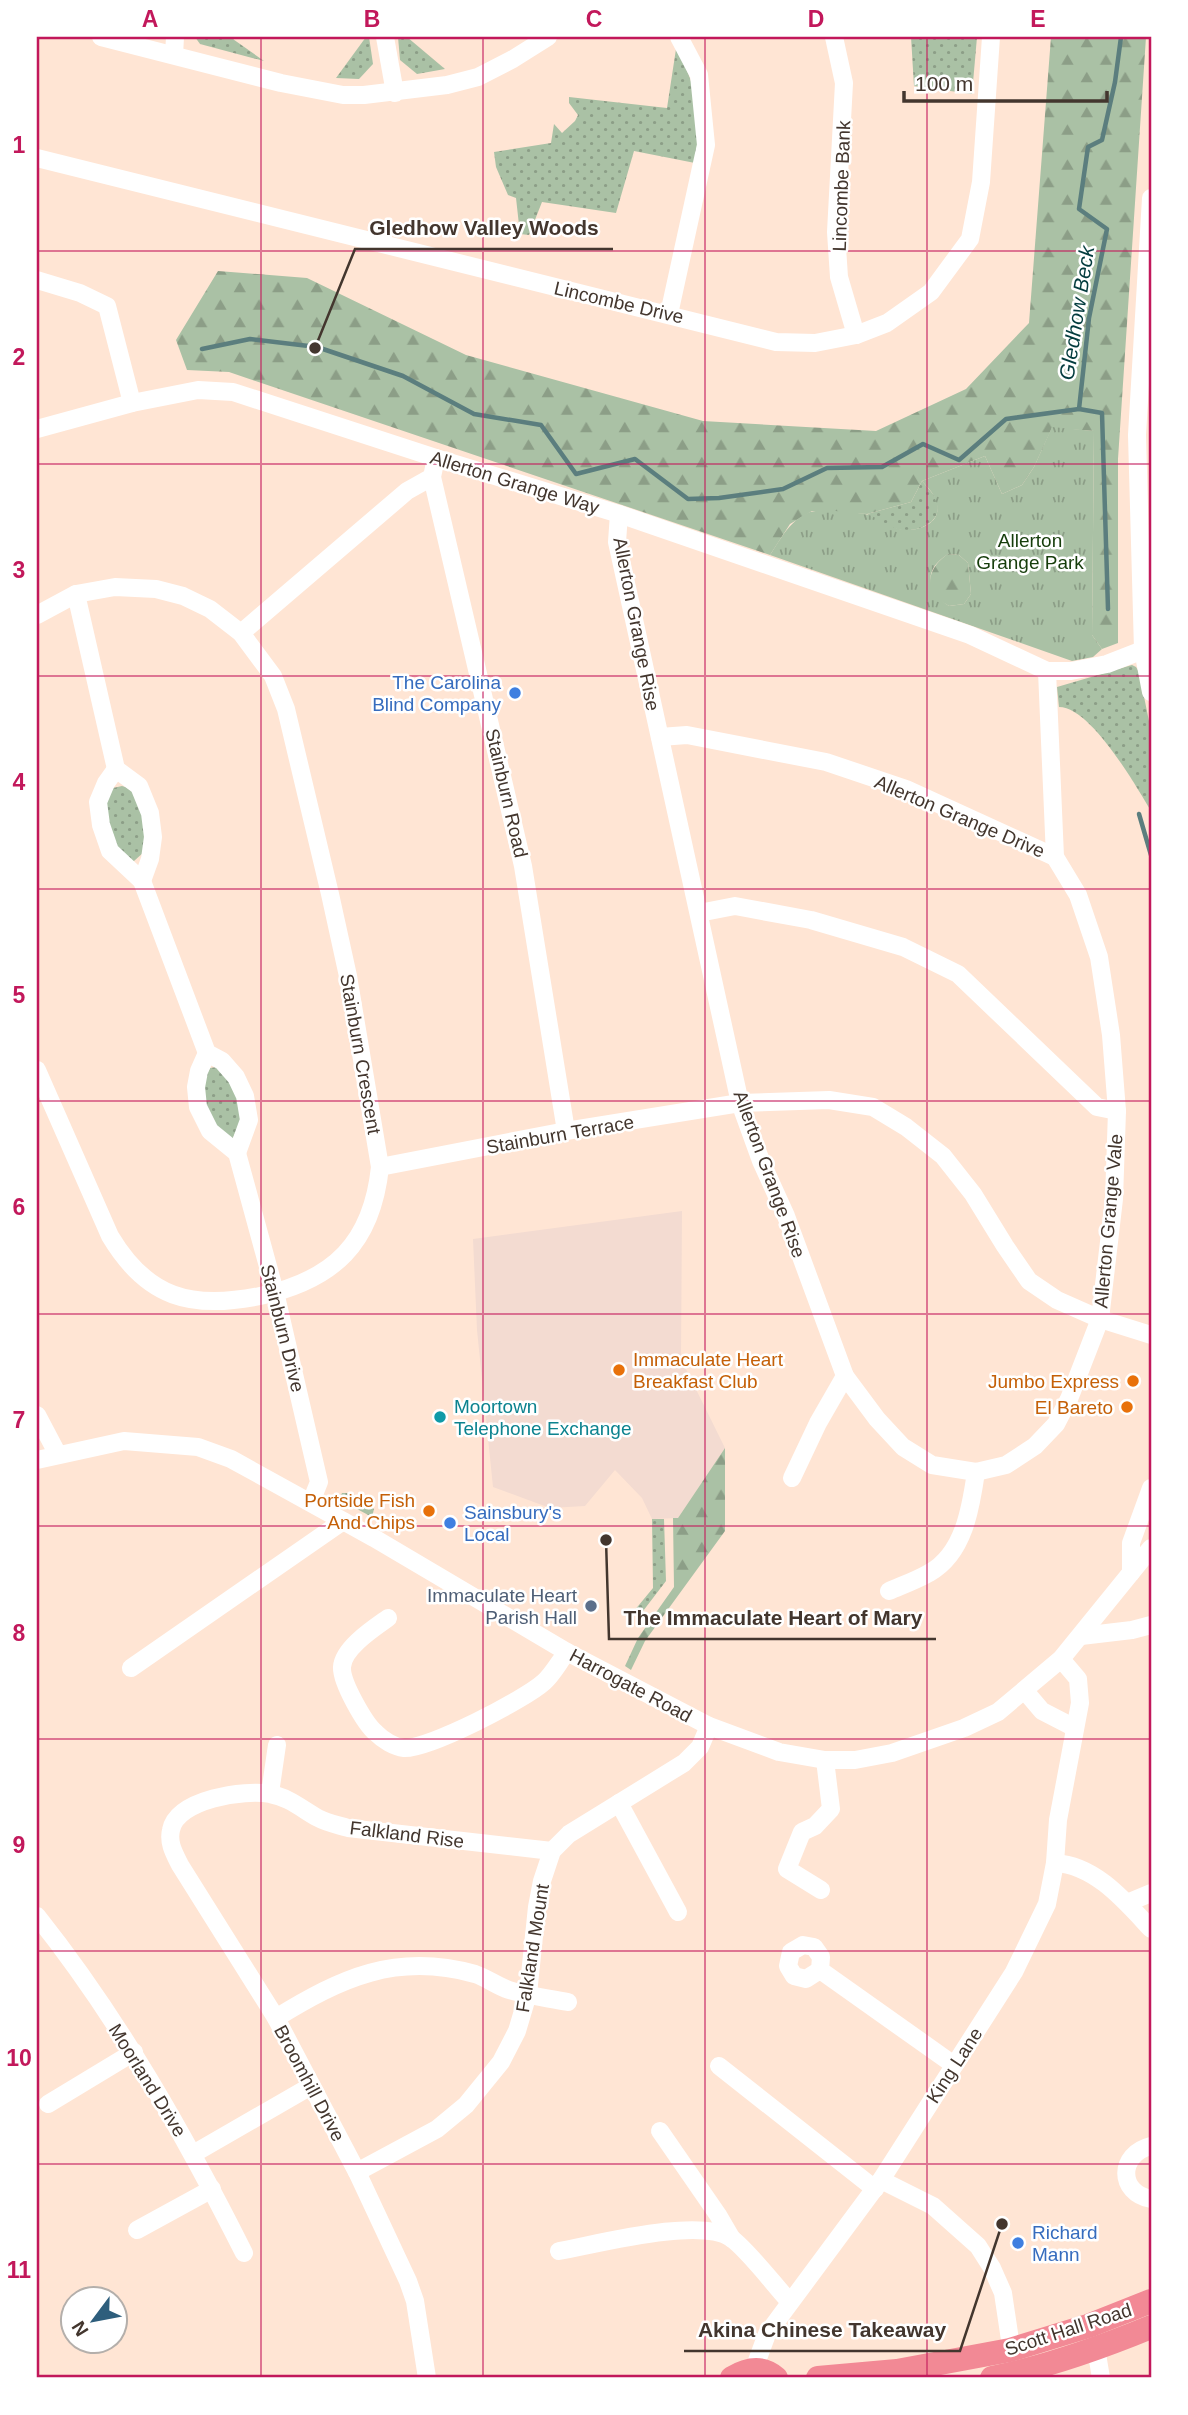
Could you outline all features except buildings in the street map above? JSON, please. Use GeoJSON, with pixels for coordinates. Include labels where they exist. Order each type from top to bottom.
{"type":"FeatureCollection","features":[{"type":"Feature","properties":{"kind":"highway","name":"Scott Hall Road"},"geometry":{"type":"LineString","coordinates":[[992,2378],[1013,2362],[1088,2326],[1151,2301]]}},
{"type":"Feature","properties":{"kind":"highway","name":"Scott Hall Road"},"geometry":{"type":"LineString","coordinates":[[818,2378],[1013,2362],[1096,2348],[1151,2326]]}},
{"type":"Feature","properties":{"kind":"street"},"geometry":{"type":"LineString","coordinates":[[101,37],[311,90],[343,95],[395,93],[478,77],[513,60],[548,37]]}},
{"type":"Feature","properties":{"kind":"street"},"geometry":{"type":"LineString","coordinates":[[174,55],[175,37]]}},
{"type":"Feature","properties":{"kind":"street"},"geometry":{"type":"LineString","coordinates":[[385,37],[395,93]]}},
{"type":"Feature","properties":{"kind":"street"},"geometry":{"type":"LineString","coordinates":[[669,314],[706,145],[699,75],[680,37]]}},
{"type":"Feature","properties":{"kind":"street","name":"Lincombe Bank"},"geometry":{"type":"LineString","coordinates":[[834,37],[844,83],[836,232],[839,278],[856,335]]}},
{"type":"Feature","properties":{"kind":"street","name":"Lincombe Drive"},"geometry":{"type":"LineString","coordinates":[[37,158],[776,342],[816,344],[856,335],[887,323],[931,292],[970,239],[981,183],[991,37]]}},
{"type":"Feature","properties":{"kind":"street"},"geometry":{"type":"LineString","coordinates":[[1151,198],[1137,435],[1143,650],[1151,692]]}},
{"type":"Feature","properties":{"kind":"street"},"geometry":{"type":"LineString","coordinates":[[37,280],[80,293],[107,306],[132,403]]}},
{"type":"Feature","properties":{"kind":"street","name":"Allerton Grange Way"},"geometry":{"type":"LineString","coordinates":[[37,429],[132,403],[198,390],[233,392],[618,514],[970,635],[1047,671],[1071,671],[1095,666],[1143,650]]}},
{"type":"Feature","properties":{"kind":"street","name":"Stainburn Road"},"geometry":{"type":"LineString","coordinates":[[436,458],[432,477],[523,866],[566,1131]]}},
{"type":"Feature","properties":{"kind":"street"},"geometry":{"type":"LineString","coordinates":[[241,633],[407,491],[432,477]]}},
{"type":"Feature","properties":{"kind":"street","name":"Allerton Grange Rise"},"geometry":{"type":"LineString","coordinates":[[618,514],[617,542],[740,1103],[761,1161],[786,1216],[845,1376],[903,1447],[932,1465],[976,1472],[1006,1465],[1035,1446],[1056,1424],[1069,1399],[1100,1319]]}},
{"type":"Feature","properties":{"kind":"street","name":"Stainburn Crescent"},"geometry":{"type":"LineString","coordinates":[[37,615],[76,594],[115,587],[156,589],[210,609],[241,633],[273,676],[286,709],[348,976],[380,1167],[378,1190],[371,1214],[357,1240],[327,1270],[304,1283],[236,1301],[197,1302],[162,1290],[141,1275],[122,1255],[110,1236],[37,1070]]}},
{"type":"Feature","properties":{"kind":"street"},"geometry":{"type":"LineString","coordinates":[[76,594],[116,769],[139,786],[150,813],[153,837],[150,859],[142,881]]}},
{"type":"Feature","properties":{"kind":"street","name":"Allerton Grange Vale"},"geometry":{"type":"LineString","coordinates":[[1047,671],[1055,857],[1078,895],[1099,957],[1111,1035],[1117,1111],[1114,1199],[1100,1319]]}},
{"type":"Feature","properties":{"kind":"street","name":"Allerton Grange Drive"},"geometry":{"type":"LineString","coordinates":[[660,737],[687,734],[826,762],[906,789],[1055,857]]}},
{"type":"Feature","properties":{"kind":"street"},"geometry":{"type":"LineString","coordinates":[[116,769],[98,802],[101,825],[110,851],[142,881],[207,1053],[222,1061],[236,1077],[245,1096],[249,1120],[237,1153],[210,1131],[198,1107],[196,1087],[207,1053]]}},
{"type":"Feature","properties":{"kind":"street"},"geometry":{"type":"LineString","coordinates":[[699,913],[735,906],[811,920],[903,947],[958,974],[1097,1107],[1117,1111]]}},
{"type":"Feature","properties":{"kind":"street","name":"Stainburn Terrace"},"geometry":{"type":"LineString","coordinates":[[380,1167],[566,1131],[740,1103],[829,1100],[873,1107],[943,1156],[973,1194],[1030,1281],[1057,1300],[1100,1319],[1151,1335]]}},
{"type":"Feature","properties":{"kind":"street","name":"Stainburn Drive"},"geometry":{"type":"LineString","coordinates":[[237,1153],[275,1292],[319,1482],[311,1502]]}},
{"type":"Feature","properties":{"kind":"street"},"geometry":{"type":"LineString","coordinates":[[792,1478],[818,1423],[845,1376]]}},
{"type":"Feature","properties":{"kind":"street"},"geometry":{"type":"LineString","coordinates":[[37,1415],[57,1453]]}},
{"type":"Feature","properties":{"kind":"street","name":"Harrogate Road"},"geometry":{"type":"LineString","coordinates":[[37,1460],[57,1453],[124,1441],[198,1447],[231,1459],[311,1502],[567,1653],[709,1726],[779,1752],[825,1760],[855,1760],[901,1750],[998,1712],[1060,1660],[1151,1548]]}},
{"type":"Feature","properties":{"kind":"street"},"geometry":{"type":"LineString","coordinates":[[889,1591],[932,1572],[950,1554],[959,1540],[971,1508],[976,1472]]}},
{"type":"Feature","properties":{"kind":"street"},"geometry":{"type":"LineString","coordinates":[[1132,1573],[1131,1543],[1151,1488]]}},
{"type":"Feature","properties":{"kind":"street"},"geometry":{"type":"LineString","coordinates":[[131,1668],[343,1521]]}},
{"type":"Feature","properties":{"kind":"street"},"geometry":{"type":"LineString","coordinates":[[388,1618],[362,1638],[346,1656],[342,1667],[344,1679],[374,1732],[387,1742],[402,1748],[417,1746],[482,1719],[523,1698],[546,1680],[567,1653]]}},
{"type":"Feature","properties":{"kind":"street"},"geometry":{"type":"LineString","coordinates":[[1081,1636],[1149,1628]]}},
{"type":"Feature","properties":{"kind":"street","name":"King Lane"},"geometry":{"type":"LineString","coordinates":[[754,2375],[768,2334],[878,2184],[1014,1972],[1046,1904],[1055,1863],[1058,1819],[1080,1703],[1078,1679],[1060,1660]]}},
{"type":"Feature","properties":{"kind":"street"},"geometry":{"type":"LineString","coordinates":[[1025,1691],[1042,1711],[1075,1728]]}},
{"type":"Feature","properties":{"kind":"street"},"geometry":{"type":"LineString","coordinates":[[552,1851],[569,1834],[694,1755],[709,1726]]}},
{"type":"Feature","properties":{"kind":"street"},"geometry":{"type":"LineString","coordinates":[[270,1793],[277,1745]]}},
{"type":"Feature","properties":{"kind":"street"},"geometry":{"type":"LineString","coordinates":[[821,1889],[787,1869],[803,1832],[815,1826],[831,1809],[825,1760]]}},
{"type":"Feature","properties":{"kind":"street","name":"Falkland Rise"},"geometry":{"type":"LineString","coordinates":[[187,1808],[225,1794],[270,1793],[293,1802],[320,1819],[348,1828],[552,1851]]}},
{"type":"Feature","properties":{"kind":"street"},"geometry":{"type":"LineString","coordinates":[[619,1803],[678,1912]]}},
{"type":"Feature","properties":{"kind":"street","name":"Broomhill Drive"},"geometry":{"type":"LineString","coordinates":[[187,1808],[171,1828],[170,1845],[276,2018],[357,2172],[415,2301],[427,2378]]}},
{"type":"Feature","properties":{"kind":"street","name":"Falkland Mount"},"geometry":{"type":"LineString","coordinates":[[357,2172],[437,2129],[466,2105],[501,2063],[517,2031],[528,1994],[537,1907],[552,1851]]}},
{"type":"Feature","properties":{"kind":"street"},"geometry":{"type":"LineString","coordinates":[[1055,1863],[1077,1866],[1089,1873],[1127,1903],[1151,1929]]}},
{"type":"Feature","properties":{"kind":"street"},"geometry":{"type":"LineString","coordinates":[[1127,1903],[1151,1893]]}},
{"type":"Feature","properties":{"kind":"street","name":"Moorland Drive"},"geometry":{"type":"LineString","coordinates":[[39,1925],[134,2052],[193,2154],[244,2253]]}},
{"type":"Feature","properties":{"kind":"street"},"geometry":{"type":"LineString","coordinates":[[276,2018],[318,1992],[351,1978],[412,1965],[477,1975],[507,1989],[568,2002]]}},
{"type":"Feature","properties":{"kind":"street"},"geometry":{"type":"LineString","coordinates":[[820,1970],[954,2065]]}},
{"type":"Feature","properties":{"kind":"street"},"geometry":{"type":"LineString","coordinates":[[48,2104],[134,2052]]}},
{"type":"Feature","properties":{"kind":"street"},"geometry":{"type":"LineString","coordinates":[[719,2066],[878,2184],[933,2206],[978,2246],[1003,2292],[1013,2362]]}},
{"type":"Feature","properties":{"kind":"street"},"geometry":{"type":"LineString","coordinates":[[193,2154],[312,2085]]}},
{"type":"Feature","properties":{"kind":"street"},"geometry":{"type":"LineString","coordinates":[[660,2131],[732,2239],[790,2302]]}},
{"type":"Feature","properties":{"kind":"street"},"geometry":{"type":"LineString","coordinates":[[1151,2146],[1141,2148],[1133,2154],[1126,2172],[1131,2188],[1140,2196],[1151,2199]]}},
{"type":"Feature","properties":{"kind":"street"},"geometry":{"type":"LineString","coordinates":[[137,2230],[212,2189]]}},
{"type":"Feature","properties":{"kind":"street"},"geometry":{"type":"LineString","coordinates":[[559,2251],[693,2230],[715,2231],[732,2239]]}},
{"type":"Feature","properties":{"kind":"street"},"geometry":{"type":"LineString","coordinates":[[1096,2348],[1101,2378]]}},
{"type":"Feature","properties":{"kind":"shaded area"},"geometry":{"type":"Polygon","coordinates":[[[682,1211],[681,1359],[725,1448],[678,1518],[652,1519],[642,1498],[615,1470],[585,1506],[550,1508],[493,1487],[477,1330],[473,1239],[682,1211]]]}},
{"type":"Feature","properties":{"kind":"green space"},"geometry":{"type":"Polygon","coordinates":[[[195,37],[230,37],[264,61],[200,44],[195,37]]]}},
{"type":"Feature","properties":{"kind":"green space"},"geometry":{"type":"Polygon","coordinates":[[[366,37],[369,37],[373,64],[359,79],[336,78],[366,37]]]}},
{"type":"Feature","properties":{"kind":"green space"},"geometry":{"type":"Polygon","coordinates":[[[398,37],[407,37],[445,69],[417,74],[400,60],[398,37]]]}},
{"type":"Feature","properties":{"kind":"green space"},"geometry":{"type":"Polygon","coordinates":[[[911,37],[977,37],[972,94],[914,86],[911,37]]]}},
{"type":"Feature","properties":{"kind":"green space"},"geometry":{"type":"Polygon","coordinates":[[[1051,37],[1146,37],[1118,459],[1118,643],[1102,649],[1092,635],[1094,431],[1052,428],[1034,467],[1022,485],[1002,494],[985,456],[922,481],[911,502],[867,514],[812,511],[790,524],[770,555],[229,372],[187,370],[176,340],[218,271],[307,278],[466,355],[703,421],[876,431],[966,389],[1029,323],[1051,37]]]}},
{"type":"Feature","properties":{"kind":"green space"},"geometry":{"type":"Polygon","coordinates":[[[676,49],[694,91],[698,118],[695,163],[634,151],[616,213],[542,202],[529,235],[520,234],[516,198],[508,195],[496,167],[494,152],[551,143],[554,124],[562,133],[578,115],[569,103],[569,97],[667,108],[676,49]]]}},
{"type":"Feature","properties":{"kind":"green space","name":"Allerton Grange Park"},"geometry":{"type":"Polygon","coordinates":[[[1052,427],[1094,431],[1092,635],[1102,649],[1093,657],[1072,661],[770,555],[792,524],[810,512],[865,514],[894,528],[914,529],[928,524],[937,514],[934,496],[922,481],[985,456],[1002,494],[1022,485],[1034,467],[1052,427]],[[948,554],[931,573],[932,587],[949,606],[964,604],[971,594],[968,563],[959,555],[948,554]]]}},
{"type":"Feature","properties":{"kind":"green space"},"geometry":{"type":"Polygon","coordinates":[[[922,481],[935,497],[938,507],[929,524],[902,530],[888,526],[867,514],[911,502],[922,481]]]}},
{"type":"Feature","properties":{"kind":"green space"},"geometry":{"type":"Polygon","coordinates":[[[948,554],[959,555],[968,563],[971,594],[964,604],[949,606],[935,596],[931,589],[932,572],[948,554]]]}},
{"type":"Feature","properties":{"kind":"green space"},"geometry":{"type":"Polygon","coordinates":[[[1132,665],[1139,672],[1151,731],[1151,811],[1124,767],[1098,733],[1072,710],[1059,707],[1057,687],[1132,665]]]}},
{"type":"Feature","properties":{"kind":"green space"},"geometry":{"type":"Polygon","coordinates":[[[122,786],[130,789],[136,796],[143,814],[144,852],[134,861],[130,861],[116,849],[106,814],[107,798],[113,788],[122,786]]]}},
{"type":"Feature","properties":{"kind":"green space"},"geometry":{"type":"Polygon","coordinates":[[[217,1067],[230,1083],[240,1103],[240,1121],[231,1139],[210,1116],[204,1097],[210,1068],[217,1067]]]}},
{"type":"Feature","properties":{"kind":"green space"},"geometry":{"type":"Polygon","coordinates":[[[725,1448],[725,1531],[645,1641],[631,1670],[625,1666],[638,1638],[674,1587],[673,1518],[678,1518],[725,1448]]]}},
{"type":"Feature","properties":{"kind":"green space"},"geometry":{"type":"Polygon","coordinates":[[[342,1493],[347,1493],[374,1509],[372,1517],[342,1501],[342,1493]]]}},
{"type":"Feature","properties":{"kind":"green space"},"geometry":{"type":"Polygon","coordinates":[[[652,1519],[664,1519],[666,1581],[640,1615],[634,1611],[653,1588],[652,1519]]]}},
{"type":"Feature","properties":{"kind":"waterway","name":"Gledhow Beck"},"geometry":{"type":"LineString","coordinates":[[202,349],[250,339],[317,347],[403,376],[474,414],[541,425],[576,474],[635,459],[688,499],[719,498],[783,489],[827,468],[882,467],[923,444],[959,460],[1006,419],[1079,409],[1089,318],[1107,229],[1079,209],[1088,147],[1102,140],[1115,82],[1121,37]]}},
{"type":"Feature","properties":{"kind":"waterway"},"geometry":{"type":"LineString","coordinates":[[1079,409],[1102,413],[1108,609]]}},
{"type":"Feature","properties":{"kind":"waterway"},"geometry":{"type":"LineString","coordinates":[[1139,814],[1151,855]]}},
{"type":"Feature","properties":{"kind":"place","name":"Gledhow Valley Woods"},"geometry":{"type":"Point","coordinates":[315,348]}},
{"type":"Feature","properties":{"kind":"place","name":"The Carolina Blind Company"},"geometry":{"type":"Point","coordinates":[515,693]}},
{"type":"Feature","properties":{"kind":"place","name":"Immaculate Heart Breakfast Club"},"geometry":{"type":"Point","coordinates":[619,1370]}},
{"type":"Feature","properties":{"kind":"place","name":"Jumbo Express"},"geometry":{"type":"Point","coordinates":[1133,1381]}},
{"type":"Feature","properties":{"kind":"place","name":"El Bareto"},"geometry":{"type":"Point","coordinates":[1127,1407]}},
{"type":"Feature","properties":{"kind":"place","name":"Moortown Telephone Exchange"},"geometry":{"type":"Point","coordinates":[440,1417]}},
{"type":"Feature","properties":{"kind":"place","name":"Portside Fish And Chips"},"geometry":{"type":"Point","coordinates":[429,1511]}},
{"type":"Feature","properties":{"kind":"place","name":"Sainsbury's Local"},"geometry":{"type":"Point","coordinates":[450,1523]}},
{"type":"Feature","properties":{"kind":"place","name":"The Immaculate Heart of Mary"},"geometry":{"type":"Point","coordinates":[606,1540]}},
{"type":"Feature","properties":{"kind":"place","name":"Immaculate Heart Parish Hall"},"geometry":{"type":"Point","coordinates":[591,1606]}},
{"type":"Feature","properties":{"kind":"place","name":"Akina Chinese Takeaway"},"geometry":{"type":"Point","coordinates":[1002,2224]}},
{"type":"Feature","properties":{"kind":"place","name":"Richard Mann"},"geometry":{"type":"Point","coordinates":[1018,2243]}}]}
